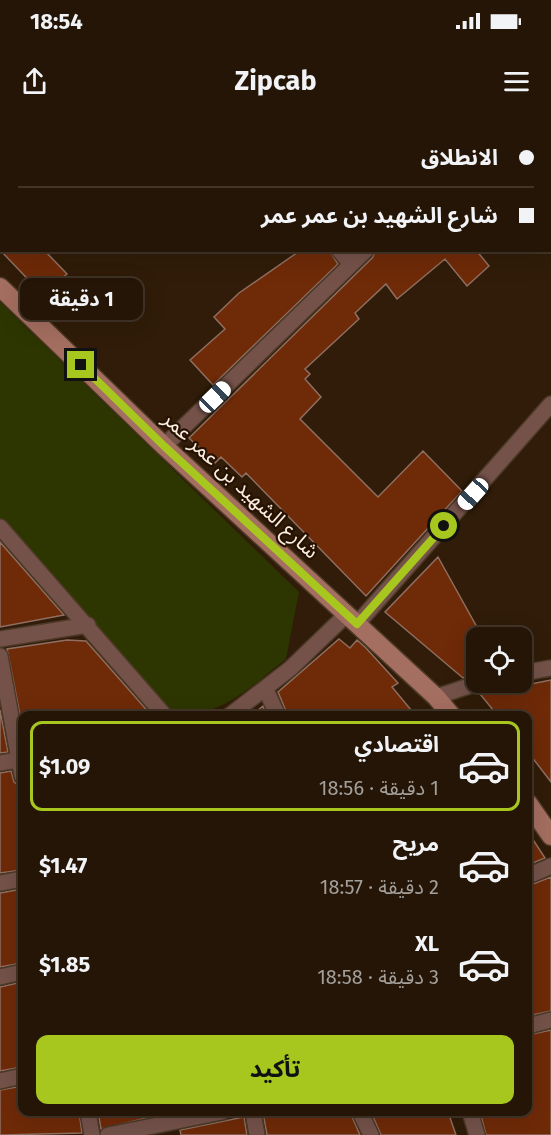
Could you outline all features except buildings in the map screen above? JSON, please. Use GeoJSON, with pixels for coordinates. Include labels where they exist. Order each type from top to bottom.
{"type":"FeatureCollection","features":[{"type":"Feature","properties":{"kind":"street"},"geometry":{"type":"LineString","coordinates":[[341,252],[351,264]]}},
{"type":"Feature","properties":{"kind":"street"},"geometry":{"type":"LineString","coordinates":[[164,446],[364,252]]}},
{"type":"Feature","properties":{"kind":"street","name":"شارع الشهيد بن عمر عمر"},"geometry":{"type":"LineString","coordinates":[[0,286],[164,446],[436,697],[448,711]]}},
{"type":"Feature","properties":{"kind":"street"},"geometry":{"type":"LineString","coordinates":[[235,711],[352,619],[551,404]]}},
{"type":"Feature","properties":{"kind":"street"},"geometry":{"type":"LineString","coordinates":[[0,527],[161,711]]}},
{"type":"Feature","properties":{"kind":"street"},"geometry":{"type":"LineString","coordinates":[[0,639],[88,625]]}},
{"type":"Feature","properties":{"kind":"street"},"geometry":{"type":"LineString","coordinates":[[0,656],[18,744]]}},
{"type":"Feature","properties":{"kind":"street"},"geometry":{"type":"LineString","coordinates":[[532,671],[551,668]]}},
{"type":"Feature","properties":{"kind":"street"},"geometry":{"type":"LineString","coordinates":[[436,697],[466,687]]}},
{"type":"Feature","properties":{"kind":"street"},"geometry":{"type":"LineString","coordinates":[[265,688],[276,711]]}},
{"type":"Feature","properties":{"kind":"street"},"geometry":{"type":"LineString","coordinates":[[0,763],[18,760]]}},
{"type":"Feature","properties":{"kind":"street"},"geometry":{"type":"LineString","coordinates":[[532,809],[551,837]]}},
{"type":"Feature","properties":{"kind":"street"},"geometry":{"type":"LineString","coordinates":[[532,874],[551,866]]}},
{"type":"Feature","properties":{"kind":"street"},"geometry":{"type":"LineString","coordinates":[[0,883],[18,880]]}},
{"type":"Feature","properties":{"kind":"street"},"geometry":{"type":"LineString","coordinates":[[0,976],[18,973]]}},
{"type":"Feature","properties":{"kind":"street"},"geometry":{"type":"LineString","coordinates":[[532,1025],[551,1020]]}},
{"type":"Feature","properties":{"kind":"street"},"geometry":{"type":"LineString","coordinates":[[0,1081],[18,1077]]}},
{"type":"Feature","properties":{"kind":"street"},"geometry":{"type":"LineString","coordinates":[[89,1116],[92,1135]]}},
{"type":"Feature","properties":{"kind":"street"},"geometry":{"type":"LineString","coordinates":[[108,1135],[203,1116]]}},
{"type":"Feature","properties":{"kind":"street"},"geometry":{"type":"LineString","coordinates":[[254,1116],[257,1135]]}},
{"type":"Feature","properties":{"kind":"street"},"geometry":{"type":"LineString","coordinates":[[362,1116],[370,1135]]}},
{"type":"Feature","properties":{"kind":"street"},"geometry":{"type":"LineString","coordinates":[[471,1116],[477,1135]]}},
{"type":"Feature","properties":{"kind":"green space"},"geometry":{"type":"Polygon","coordinates":[[[0,302],[299,592],[286,659],[247,690],[222,705],[204,711],[170,711],[44,567],[0,521],[0,302]]]}},
{"type":"Feature","properties":{"kind":"route"},"geometry":{"type":"LineString","coordinates":[[81,365],[164,446],[357,624],[444,526]]}}]}
